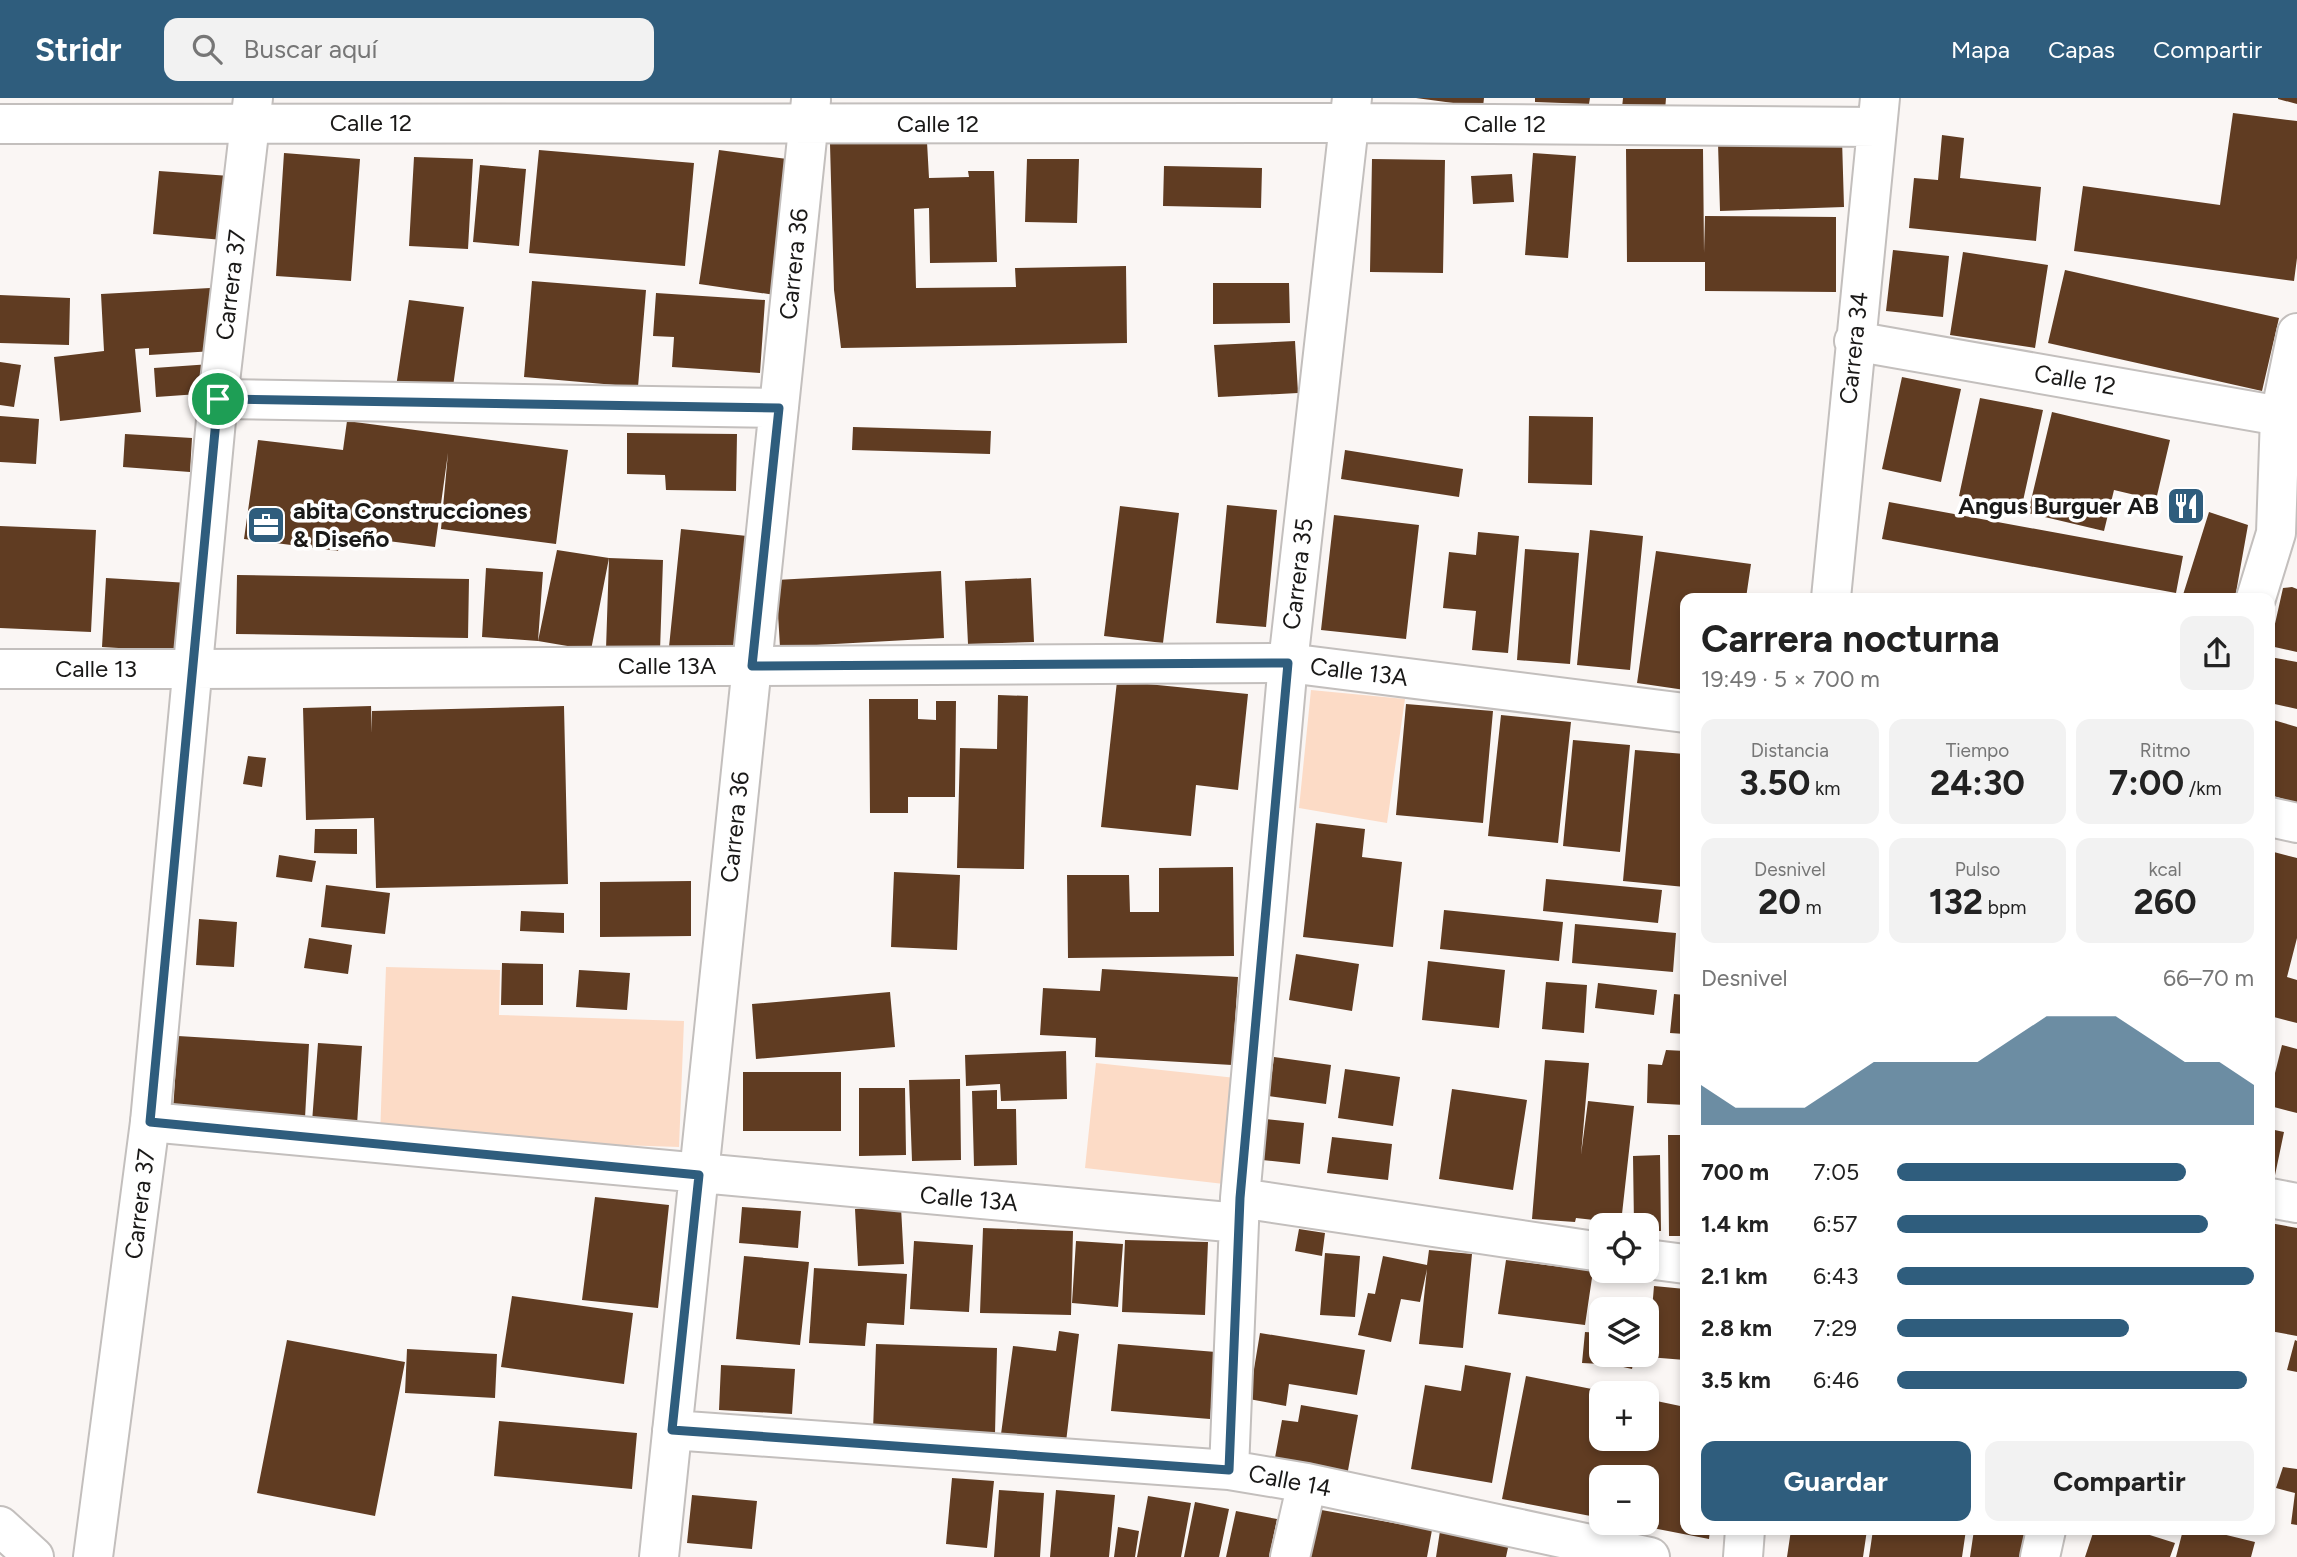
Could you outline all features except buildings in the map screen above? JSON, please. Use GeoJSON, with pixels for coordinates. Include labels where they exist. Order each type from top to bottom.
{"type":"FeatureCollection","features":[{"type":"Feature","properties":{"kind":"street","name":"Calle 12"},"geometry":{"type":"LineString","coordinates":[[0,124],[251,110],[1878,113]]}},
{"type":"Feature","properties":{"kind":"street","name":"Carrera 37"},"geometry":{"type":"LineString","coordinates":[[93,1557],[150,1122],[191,669],[251,110]]}},
{"type":"Feature","properties":{"kind":"street","name":"Carrera 36"},"geometry":{"type":"LineString","coordinates":[[659,1557],[810,111]]}},
{"type":"Feature","properties":{"kind":"street","name":"Carrera 35"},"geometry":{"type":"LineString","coordinates":[[1229,1470],[1239,1210],[1288,663],[1351,111]]}},
{"type":"Feature","properties":{"kind":"street","name":"Carrera 34"},"geometry":{"type":"LineString","coordinates":[[1831,593],[1878,113]]}},
{"type":"Feature","properties":{"kind":"street"},"geometry":{"type":"LineString","coordinates":[[2258,593],[2276,533],[2297,333]]}},
{"type":"Feature","properties":{"kind":"street","name":"Calle 12"},"geometry":{"type":"LineString","coordinates":[[1854,341],[2289,417]]}},
{"type":"Feature","properties":{"kind":"street"},"geometry":{"type":"LineString","coordinates":[[218,399],[779,408]]}},
{"type":"Feature","properties":{"kind":"street","name":"Calle 13A"},"geometry":{"type":"LineString","coordinates":[[191,669],[1288,663],[1680,712]]}},
{"type":"Feature","properties":{"kind":"street","name":"Calle 13"},"geometry":{"type":"LineString","coordinates":[[0,668],[191,669]]}},
{"type":"Feature","properties":{"kind":"street"},"geometry":{"type":"LineString","coordinates":[[2275,818],[2297,823]]}},
{"type":"Feature","properties":{"kind":"street","name":"Calle 13A"},"geometry":{"type":"LineString","coordinates":[[150,1122],[699,1175],[1239,1210],[1589,1251]]}},
{"type":"Feature","properties":{"kind":"street"},"geometry":{"type":"LineString","coordinates":[[2275,1199],[2297,1203]]}},
{"type":"Feature","properties":{"kind":"street"},"geometry":{"type":"LineString","coordinates":[[1659,1261],[1680,1263]]}},
{"type":"Feature","properties":{"kind":"street","name":"Calle 14"},"geometry":{"type":"LineString","coordinates":[[672,1430],[1229,1470],[1307,1483],[1650,1557]]}},
{"type":"Feature","properties":{"kind":"street"},"geometry":{"type":"LineString","coordinates":[[1290,1557],[1307,1483]]}},
{"type":"Feature","properties":{"kind":"street"},"geometry":{"type":"LineString","coordinates":[[0,1526],[34,1557]]}},
{"type":"Feature","properties":{"kind":"street"},"geometry":{"type":"LineString","coordinates":[[1743,1557],[1745,1535]]}},
{"type":"Feature","properties":{"kind":"street"},"geometry":{"type":"LineString","coordinates":[[2040,1557],[2045,1535]]}},
{"type":"Feature","properties":{"kind":"shaded area"},"geometry":{"type":"Polygon","coordinates":[[[1311,690],[1405,699],[1387,823],[1299,808],[1311,690]]]}},
{"type":"Feature","properties":{"kind":"shaded area"},"geometry":{"type":"Polygon","coordinates":[[[386,967],[500,970],[499,1015],[684,1021],[679,1147],[380,1137],[386,967]]]}},
{"type":"Feature","properties":{"kind":"shaded area"},"geometry":{"type":"Polygon","coordinates":[[[1096,1063],[1236,1078],[1224,1184],[1085,1168],[1096,1063]]]}},
{"type":"Feature","properties":{"kind":"place","name":"Angus Burguer AB"},"geometry":{"type":"Point","coordinates":[2186,506]}},
{"type":"Feature","properties":{"kind":"place","name":"abita Construcciones & Diseño"},"geometry":{"type":"Point","coordinates":[266,525]}},
{"type":"Feature","properties":{"kind":"route"},"geometry":{"type":"LineString","coordinates":[[218,399],[779,408],[752,666],[1288,663],[1240,1198],[1229,1470],[672,1430],[699,1175],[150,1122],[218,399]]}}]}
